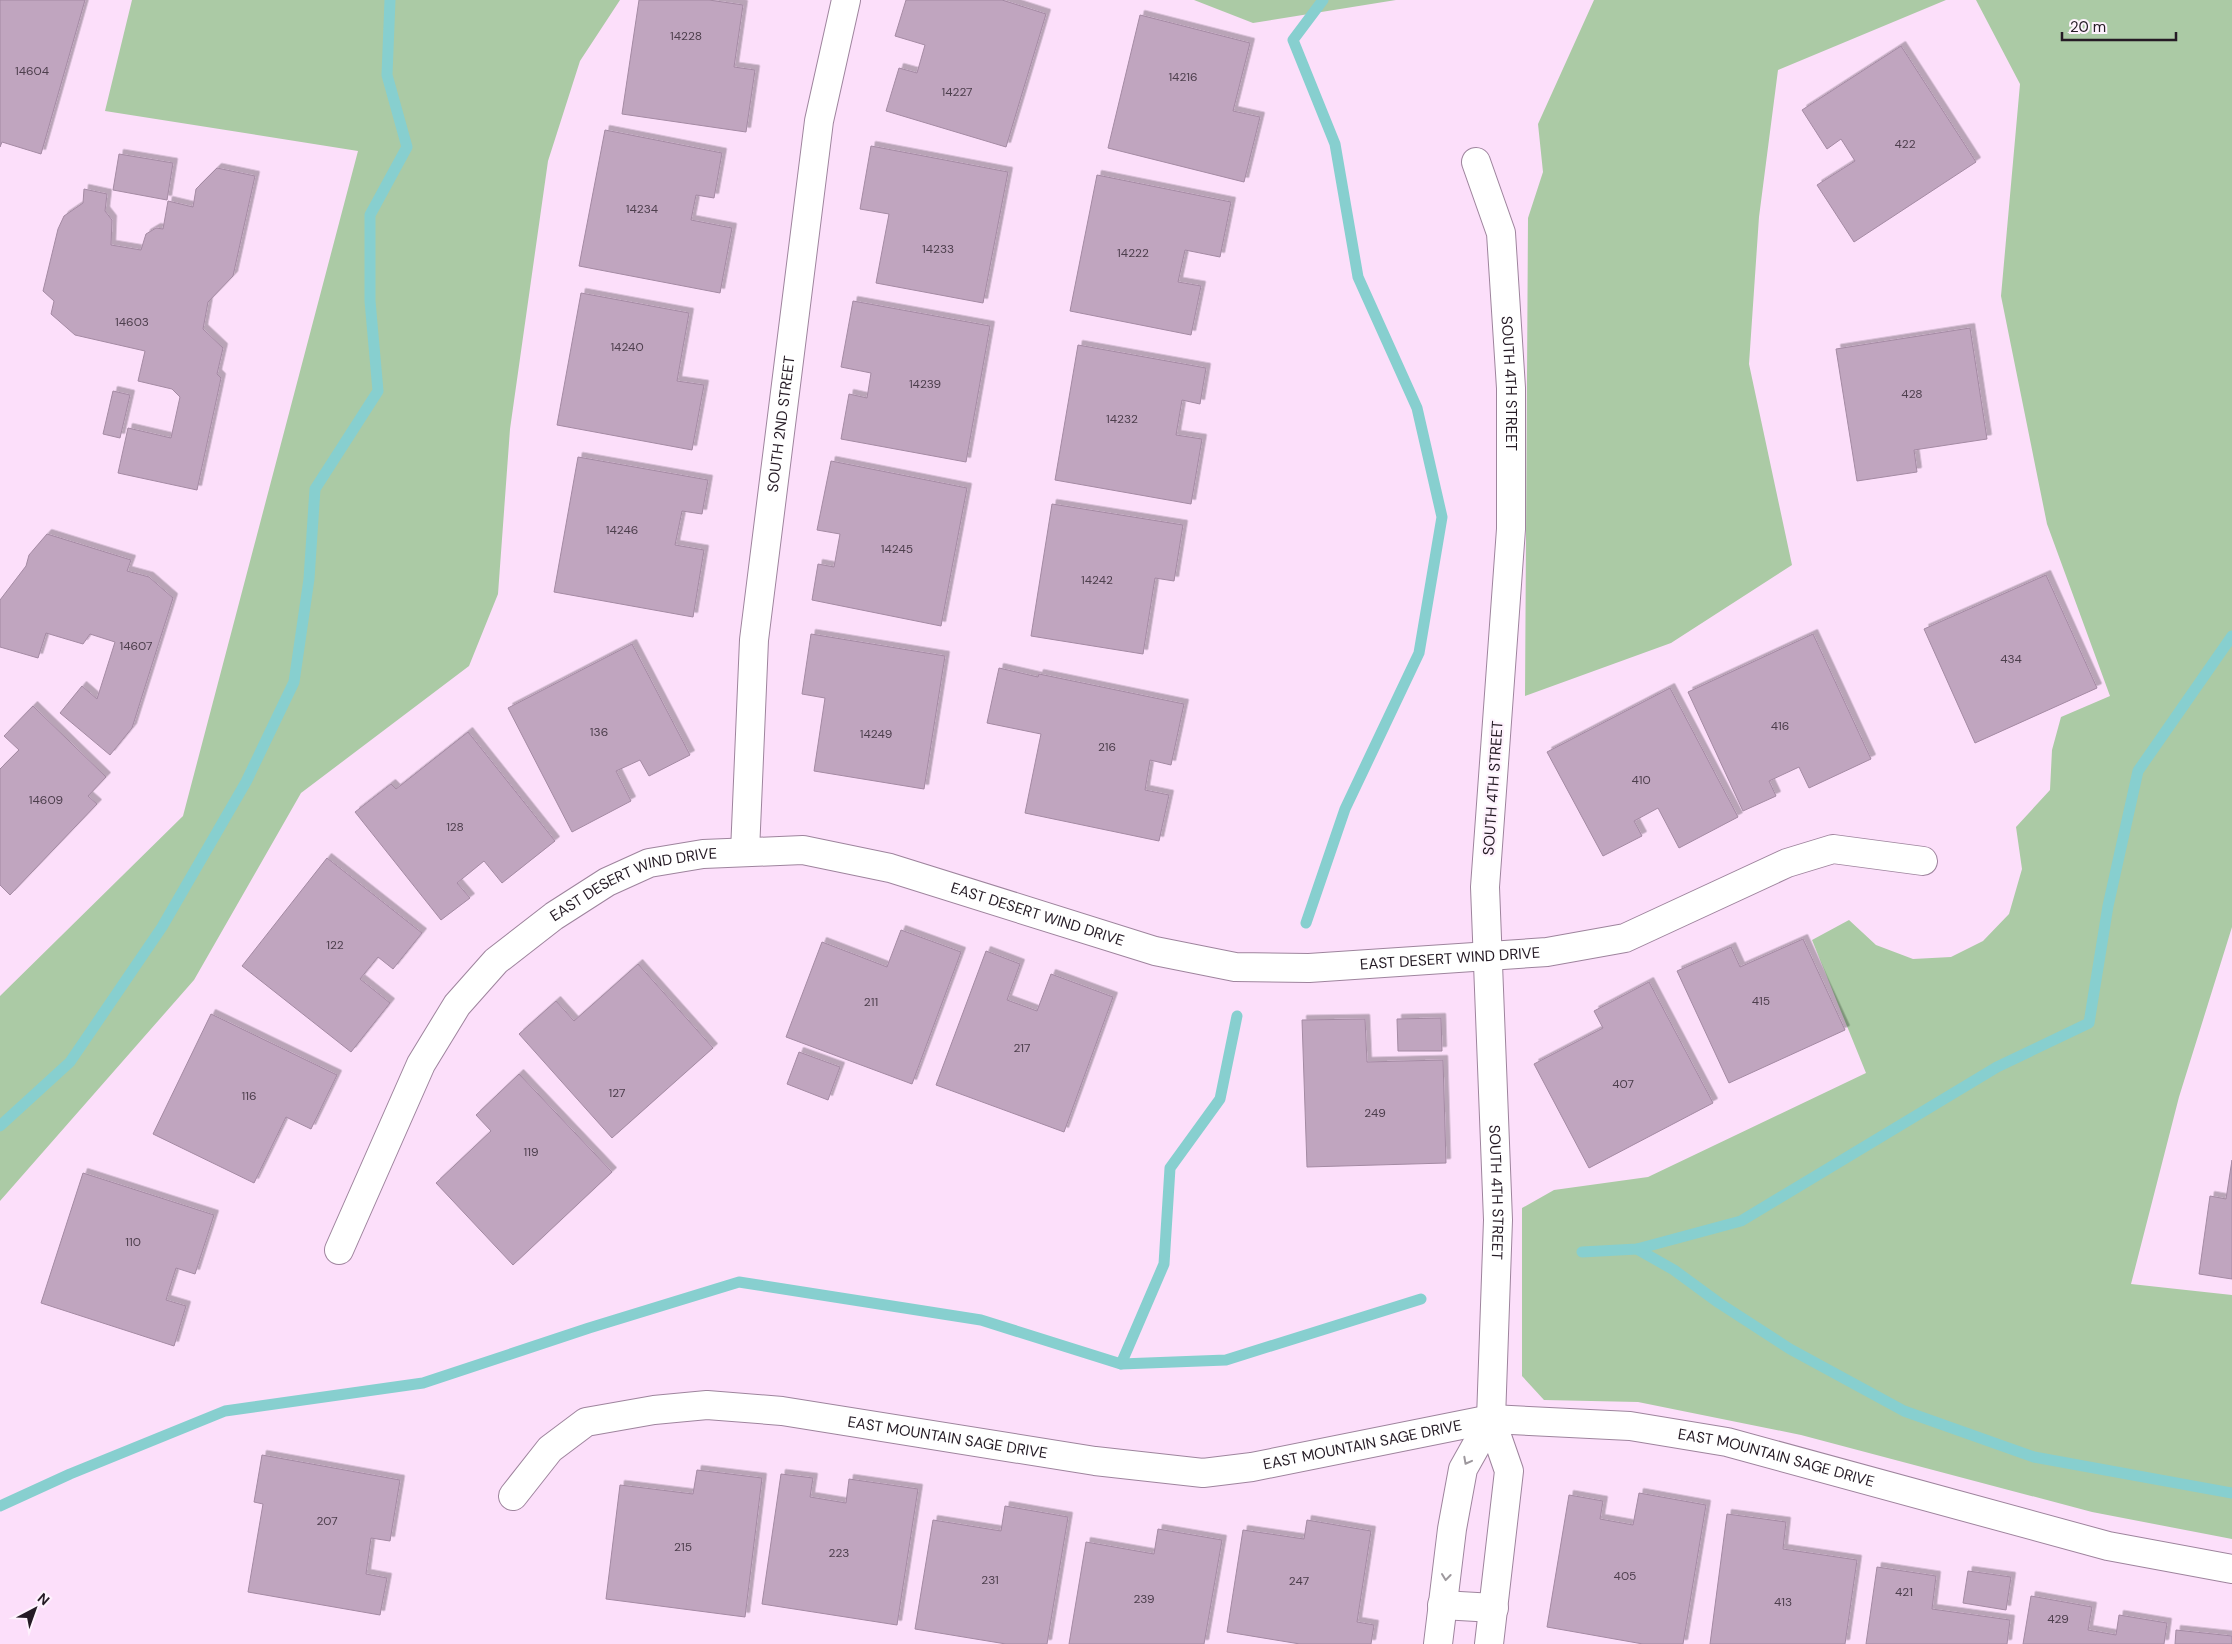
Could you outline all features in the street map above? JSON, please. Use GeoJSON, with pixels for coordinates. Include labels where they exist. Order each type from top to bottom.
{"type":"FeatureCollection","features":[{"type":"Feature","properties":{"kind":"street","name":"SOUTH 2ND STREET"},"geometry":{"type":"LineString","coordinates":[[745,852],[750,700],[755,630],[815,150],[846,0]]}},
{"type":"Feature","properties":{"kind":"street","name":"SOUTH 4TH STREET"},"geometry":{"type":"LineString","coordinates":[[1476,162],[1501,233],[1511,388],[1511,529],[1485,887],[1498,1220],[1491,1419],[1508,1471],[1501,1552],[1489,1644]]}},
{"type":"Feature","properties":{"kind":"street","name":"EAST DESERT WIND DRIVE"},"geometry":{"type":"LineString","coordinates":[[339,1250],[421,1064],[457,1005],[496,961],[554,916],[607,882],[649,863],[703,854],[803,850],[890,868],[1155,951],[1235,967],[1308,968],[1547,952],[1625,938],[1787,863],[1833,849],[1923,861]]}},
{"type":"Feature","properties":{"kind":"street","name":"EAST MOUNTAIN SAGE DRIVE"},"geometry":{"type":"LineString","coordinates":[[513,1496],[550,1449],[586,1422],[654,1410],[707,1405],[782,1411],[1095,1461],[1203,1473],[1252,1468],[1491,1419],[1630,1426],[1727,1442],[2108,1546],[2232,1569]]}},
{"type":"Feature","properties":{"kind":"street","name":"SOUTH 4TH STREET"},"geometry":{"type":"LineString","coordinates":[[1438,1644],[1452,1528],[1463,1469],[1491,1419]]}},
{"type":"Feature","properties":{"kind":"street"},"geometry":{"type":"LineString","coordinates":[[1442,1605],[1494,1608]]}},
{"type":"Feature","properties":{"kind":"green space"},"geometry":{"type":"Polygon","coordinates":[[[132,0],[620,0],[580,61],[548,161],[510,429],[498,594],[469,666],[301,793],[194,980],[0,1201],[0,996],[183,816],[358,151],[105,111],[132,0]]]}},
{"type":"Feature","properties":{"kind":"green space"},"geometry":{"type":"Polygon","coordinates":[[[1194,0],[1396,0],[1253,23],[1194,0]]]}},
{"type":"Feature","properties":{"kind":"green space"},"geometry":{"type":"Polygon","coordinates":[[[1594,0],[1946,0],[1778,70],[1759,217],[1749,364],[1792,565],[1671,643],[1525,696],[1528,218],[1543,172],[1538,124],[1594,0]]]}},
{"type":"Feature","properties":{"kind":"green space"},"geometry":{"type":"Polygon","coordinates":[[[1976,0],[2232,0],[2232,927],[2179,1097],[2131,1284],[2232,1295],[2232,1539],[2092,1512],[1801,1435],[1638,1402],[1544,1400],[1522,1376],[1522,1208],[1554,1190],[1648,1177],[1866,1073],[1812,940],[1849,920],[1876,945],[1913,959],[1951,957],[1983,941],[2009,914],[2022,869],[2016,827],[2050,790],[2052,750],[2061,717],[2110,696],[2047,524],[2001,296],[2020,84],[1976,0]]]}},
{"type":"Feature","properties":{"kind":"building"},"geometry":{"type":"Polygon","coordinates":[[[0,0],[85,0],[41,154],[2,142],[0,147],[0,0]]]}},
{"type":"Feature","properties":{"kind":"building"},"geometry":{"type":"Polygon","coordinates":[[[639,0],[709,0],[743,5],[734,67],[755,70],[746,132],[622,114],[639,0]]]}},
{"type":"Feature","properties":{"kind":"building"},"geometry":{"type":"Polygon","coordinates":[[[906,0],[1002,0],[1046,14],[1006,147],[886,111],[899,68],[917,73],[925,45],[895,36],[906,0]]]}},
{"type":"Feature","properties":{"kind":"building"},"geometry":{"type":"Polygon","coordinates":[[[1140,15],[1250,43],[1233,111],[1260,117],[1244,182],[1108,148],[1140,15]]]}},
{"type":"Feature","properties":{"kind":"building"},"geometry":{"type":"Polygon","coordinates":[[[1901,46],[1976,162],[1854,242],[1817,185],[1855,161],[1841,139],[1827,149],[1802,110],[1901,46]]]}},
{"type":"Feature","properties":{"kind":"building"},"geometry":{"type":"Polygon","coordinates":[[[605,130],[722,153],[714,198],[696,195],[691,220],[732,228],[720,293],[579,266],[605,130]]]}},
{"type":"Feature","properties":{"kind":"building"},"geometry":{"type":"Polygon","coordinates":[[[871,146],[1008,172],[983,303],[876,283],[889,214],[860,209],[871,146]]]}},
{"type":"Feature","properties":{"kind":"building"},"geometry":{"type":"Polygon","coordinates":[[[119,154],[173,163],[167,200],[113,190],[119,154]]]}},
{"type":"Feature","properties":{"kind":"building"},"geometry":{"type":"Polygon","coordinates":[[[217,168],[255,176],[233,276],[208,302],[203,329],[223,348],[217,374],[221,378],[197,490],[118,473],[128,428],[171,438],[180,397],[172,389],[138,381],[145,351],[75,335],[51,314],[54,301],[43,291],[58,229],[64,216],[83,203],[84,189],[107,194],[105,211],[112,220],[111,245],[141,250],[146,234],[156,228],[163,229],[168,201],[193,207],[196,189],[217,168]]]}},
{"type":"Feature","properties":{"kind":"building"},"geometry":{"type":"Polygon","coordinates":[[[1097,175],[1231,202],[1220,257],[1185,250],[1178,282],[1201,286],[1191,335],[1070,311],[1097,175]]]}},
{"type":"Feature","properties":{"kind":"building"},"geometry":{"type":"Polygon","coordinates":[[[581,293],[689,313],[677,381],[704,385],[692,450],[557,425],[581,293]]]}},
{"type":"Feature","properties":{"kind":"building"},"geometry":{"type":"Polygon","coordinates":[[[853,301],[990,326],[966,462],[841,439],[849,394],[867,398],[871,373],[841,367],[853,301]]]}},
{"type":"Feature","properties":{"kind":"building"},"geometry":{"type":"Polygon","coordinates":[[[1970,328],[1987,439],[1914,450],[1917,472],[1857,481],[1836,349],[1970,328]]]}},
{"type":"Feature","properties":{"kind":"building"},"geometry":{"type":"Polygon","coordinates":[[[1078,345],[1206,368],[1200,404],[1182,400],[1176,435],[1202,439],[1191,504],[1055,480],[1078,345]]]}},
{"type":"Feature","properties":{"kind":"building"},"geometry":{"type":"Polygon","coordinates":[[[113,391],[130,395],[120,438],[103,434],[113,391]]]}},
{"type":"Feature","properties":{"kind":"building"},"geometry":{"type":"Polygon","coordinates":[[[578,457],[708,480],[702,514],[682,511],[675,545],[704,550],[693,617],[554,592],[578,457]]]}},
{"type":"Feature","properties":{"kind":"building"},"geometry":{"type":"Polygon","coordinates":[[[831,461],[967,488],[941,626],[812,600],[818,564],[834,567],[840,534],[817,530],[831,461]]]}},
{"type":"Feature","properties":{"kind":"building"},"geometry":{"type":"Polygon","coordinates":[[[1052,504],[1183,525],[1174,581],[1155,578],[1143,654],[1031,636],[1052,504]]]}},
{"type":"Feature","properties":{"kind":"building"},"geometry":{"type":"Polygon","coordinates":[[[47,534],[131,560],[127,571],[149,577],[173,598],[132,728],[110,755],[60,713],[82,686],[97,699],[115,642],[90,634],[83,644],[46,633],[38,658],[0,647],[0,600],[26,566],[29,555],[47,534]]]}},
{"type":"Feature","properties":{"kind":"building"},"geometry":{"type":"Polygon","coordinates":[[[2046,575],[2097,688],[1975,743],[1924,629],[2046,575]]]}},
{"type":"Feature","properties":{"kind":"building"},"geometry":{"type":"Polygon","coordinates":[[[811,634],[945,656],[924,789],[814,771],[825,698],[802,694],[811,634]]]}},
{"type":"Feature","properties":{"kind":"building"},"geometry":{"type":"Polygon","coordinates":[[[1813,634],[1871,759],[1809,788],[1799,767],[1769,781],[1776,796],[1743,811],[1688,692],[1813,634]]]}},
{"type":"Feature","properties":{"kind":"building"},"geometry":{"type":"Polygon","coordinates":[[[632,644],[690,755],[649,776],[640,760],[616,771],[631,801],[572,832],[508,708],[632,644]]]}},
{"type":"Feature","properties":{"kind":"building"},"geometry":{"type":"Polygon","coordinates":[[[999,668],[1038,677],[1039,674],[1184,704],[1171,765],[1150,760],[1145,790],[1169,795],[1159,841],[1025,813],[1041,734],[987,723],[999,668]]]}},
{"type":"Feature","properties":{"kind":"building"},"geometry":{"type":"Polygon","coordinates":[[[1670,688],[1738,817],[1679,848],[1658,808],[1634,821],[1642,836],[1603,856],[1547,752],[1670,688]]]}},
{"type":"Feature","properties":{"kind":"building"},"geometry":{"type":"Polygon","coordinates":[[[33,706],[106,777],[88,796],[97,804],[10,895],[0,885],[0,769],[19,750],[4,736],[33,706]]]}},
{"type":"Feature","properties":{"kind":"building"},"geometry":{"type":"Polygon","coordinates":[[[468,732],[555,841],[502,883],[484,861],[457,883],[470,898],[441,920],[355,812],[391,784],[396,789],[468,732]]]}},
{"type":"Feature","properties":{"kind":"building"},"geometry":{"type":"Polygon","coordinates":[[[327,858],[422,933],[393,969],[378,957],[360,979],[390,1003],[351,1052],[242,966],[327,858]]]}},
{"type":"Feature","properties":{"kind":"building"},"geometry":{"type":"Polygon","coordinates":[[[901,930],[961,952],[912,1084],[786,1037],[822,942],[887,967],[901,930]]]}},
{"type":"Feature","properties":{"kind":"building"},"geometry":{"type":"Polygon","coordinates":[[[1803,939],[1845,1030],[1729,1083],[1677,971],[1731,947],[1740,967],[1803,939]]]}},
{"type":"Feature","properties":{"kind":"building"},"geometry":{"type":"Polygon","coordinates":[[[986,951],[1020,964],[1007,1000],[1037,1011],[1051,974],[1113,997],[1064,1132],[936,1085],[986,951]]]}},
{"type":"Feature","properties":{"kind":"building"},"geometry":{"type":"Polygon","coordinates":[[[638,964],[713,1048],[612,1138],[519,1034],[556,1001],[574,1021],[638,964]]]}},
{"type":"Feature","properties":{"kind":"building"},"geometry":{"type":"Polygon","coordinates":[[[1649,982],[1713,1103],[1589,1168],[1534,1064],[1603,1028],[1594,1011],[1649,982]]]}},
{"type":"Feature","properties":{"kind":"building"},"geometry":{"type":"Polygon","coordinates":[[[211,1014],[337,1075],[311,1129],[286,1117],[254,1183],[153,1134],[211,1014]]]}},
{"type":"Feature","properties":{"kind":"building"},"geometry":{"type":"Polygon","coordinates":[[[1441,1018],[1442,1051],[1398,1051],[1397,1019],[1441,1018]]]}},
{"type":"Feature","properties":{"kind":"building"},"geometry":{"type":"Polygon","coordinates":[[[1365,1019],[1367,1062],[1443,1060],[1446,1163],[1307,1167],[1302,1020],[1365,1019]]]}},
{"type":"Feature","properties":{"kind":"building"},"geometry":{"type":"Polygon","coordinates":[[[799,1052],[840,1067],[828,1100],[787,1084],[799,1052]]]}},
{"type":"Feature","properties":{"kind":"building"},"geometry":{"type":"Polygon","coordinates":[[[519,1074],[612,1172],[513,1265],[436,1183],[491,1131],[476,1115],[519,1074]]]}},
{"type":"Feature","properties":{"kind":"building"},"geometry":{"type":"Polygon","coordinates":[[[2232,1160],[2232,1279],[2199,1274],[2210,1196],[2226,1199],[2232,1160]]]}},
{"type":"Feature","properties":{"kind":"building"},"geometry":{"type":"Polygon","coordinates":[[[83,1173],[214,1215],[195,1274],[176,1268],[166,1300],[186,1306],[174,1346],[41,1303],[83,1173]]]}},
{"type":"Feature","properties":{"kind":"building"},"geometry":{"type":"Polygon","coordinates":[[[262,1455],[400,1480],[390,1541],[371,1538],[366,1574],[387,1578],[380,1615],[248,1592],[263,1504],[254,1502],[262,1455]]]}},
{"type":"Feature","properties":{"kind":"building"},"geometry":{"type":"Polygon","coordinates":[[[697,1470],[762,1478],[745,1617],[606,1599],[620,1485],[693,1494],[697,1470]]]}},
{"type":"Feature","properties":{"kind":"building"},"geometry":{"type":"Polygon","coordinates":[[[781,1474],[813,1478],[810,1497],[846,1503],[849,1479],[918,1489],[897,1625],[762,1604],[781,1474]]]}},
{"type":"Feature","properties":{"kind":"building"},"geometry":{"type":"Polygon","coordinates":[[[1639,1493],[1706,1505],[1683,1644],[1643,1644],[1547,1627],[1569,1495],[1603,1501],[1600,1519],[1633,1525],[1639,1493]]]}},
{"type":"Feature","properties":{"kind":"building"},"geometry":{"type":"Polygon","coordinates":[[[1005,1506],[1068,1517],[1047,1644],[1006,1644],[915,1629],[933,1520],[1001,1531],[1005,1506]]]}},
{"type":"Feature","properties":{"kind":"building"},"geometry":{"type":"Polygon","coordinates":[[[1727,1514],[1786,1522],[1783,1549],[1857,1560],[1845,1644],[1710,1644],[1727,1514]]]}},
{"type":"Feature","properties":{"kind":"building"},"geometry":{"type":"Polygon","coordinates":[[[1307,1520],[1371,1531],[1357,1622],[1374,1625],[1371,1644],[1300,1644],[1227,1632],[1243,1530],[1304,1539],[1307,1520]]]}},
{"type":"Feature","properties":{"kind":"building"},"geometry":{"type":"Polygon","coordinates":[[[1158,1529],[1222,1540],[1204,1644],[1069,1644],[1086,1542],[1154,1554],[1158,1529]]]}},
{"type":"Feature","properties":{"kind":"building"},"geometry":{"type":"Polygon","coordinates":[[[1877,1567],[1936,1576],[1932,1609],[2010,1620],[2007,1644],[1866,1644],[1877,1567]]]}},
{"type":"Feature","properties":{"kind":"building"},"geometry":{"type":"Polygon","coordinates":[[[1968,1571],[2011,1577],[2006,1610],[1963,1603],[1968,1571]]]}},
{"type":"Feature","properties":{"kind":"building"},"geometry":{"type":"Polygon","coordinates":[[[2031,1596],[2092,1607],[2088,1630],[2116,1635],[2119,1615],[2167,1623],[2164,1644],[2023,1644],[2031,1596]]]}},
{"type":"Feature","properties":{"kind":"building"},"geometry":{"type":"Polygon","coordinates":[[[2176,1630],[2232,1636],[2232,1644],[2175,1644],[2176,1630]]]}},
{"type":"Feature","properties":{"kind":"waterway"},"geometry":{"type":"LineString","coordinates":[[0,1126],[70,1062],[162,927],[246,782],[294,682],[309,579],[315,489],[378,391],[370,301],[370,215],[407,147],[387,75],[390,0]]}},
{"type":"Feature","properties":{"kind":"waterway"},"geometry":{"type":"LineString","coordinates":[[1306,923],[1345,809],[1419,653],[1442,517],[1417,408],[1358,277],[1335,144],[1293,40],[1323,0]]}},
{"type":"Feature","properties":{"kind":"waterway"},"geometry":{"type":"LineString","coordinates":[[1582,1252],[1637,1249],[1741,1221],[1997,1067],[2089,1023],[2108,906],[2138,771],[2232,636]]}},
{"type":"Feature","properties":{"kind":"waterway"},"geometry":{"type":"LineString","coordinates":[[1121,1364],[1164,1264],[1170,1168],[1220,1099],[1237,1016]]}},
{"type":"Feature","properties":{"kind":"waterway"},"geometry":{"type":"LineString","coordinates":[[1637,1249],[1674,1270],[1719,1303],[1790,1349],[1904,1411],[2034,1457],[2232,1493]]}},
{"type":"Feature","properties":{"kind":"waterway"},"geometry":{"type":"LineString","coordinates":[[0,1506],[70,1474],[225,1411],[423,1383],[589,1328],[739,1282],[981,1320],[1121,1364],[1226,1360],[1421,1299]]}}]}
